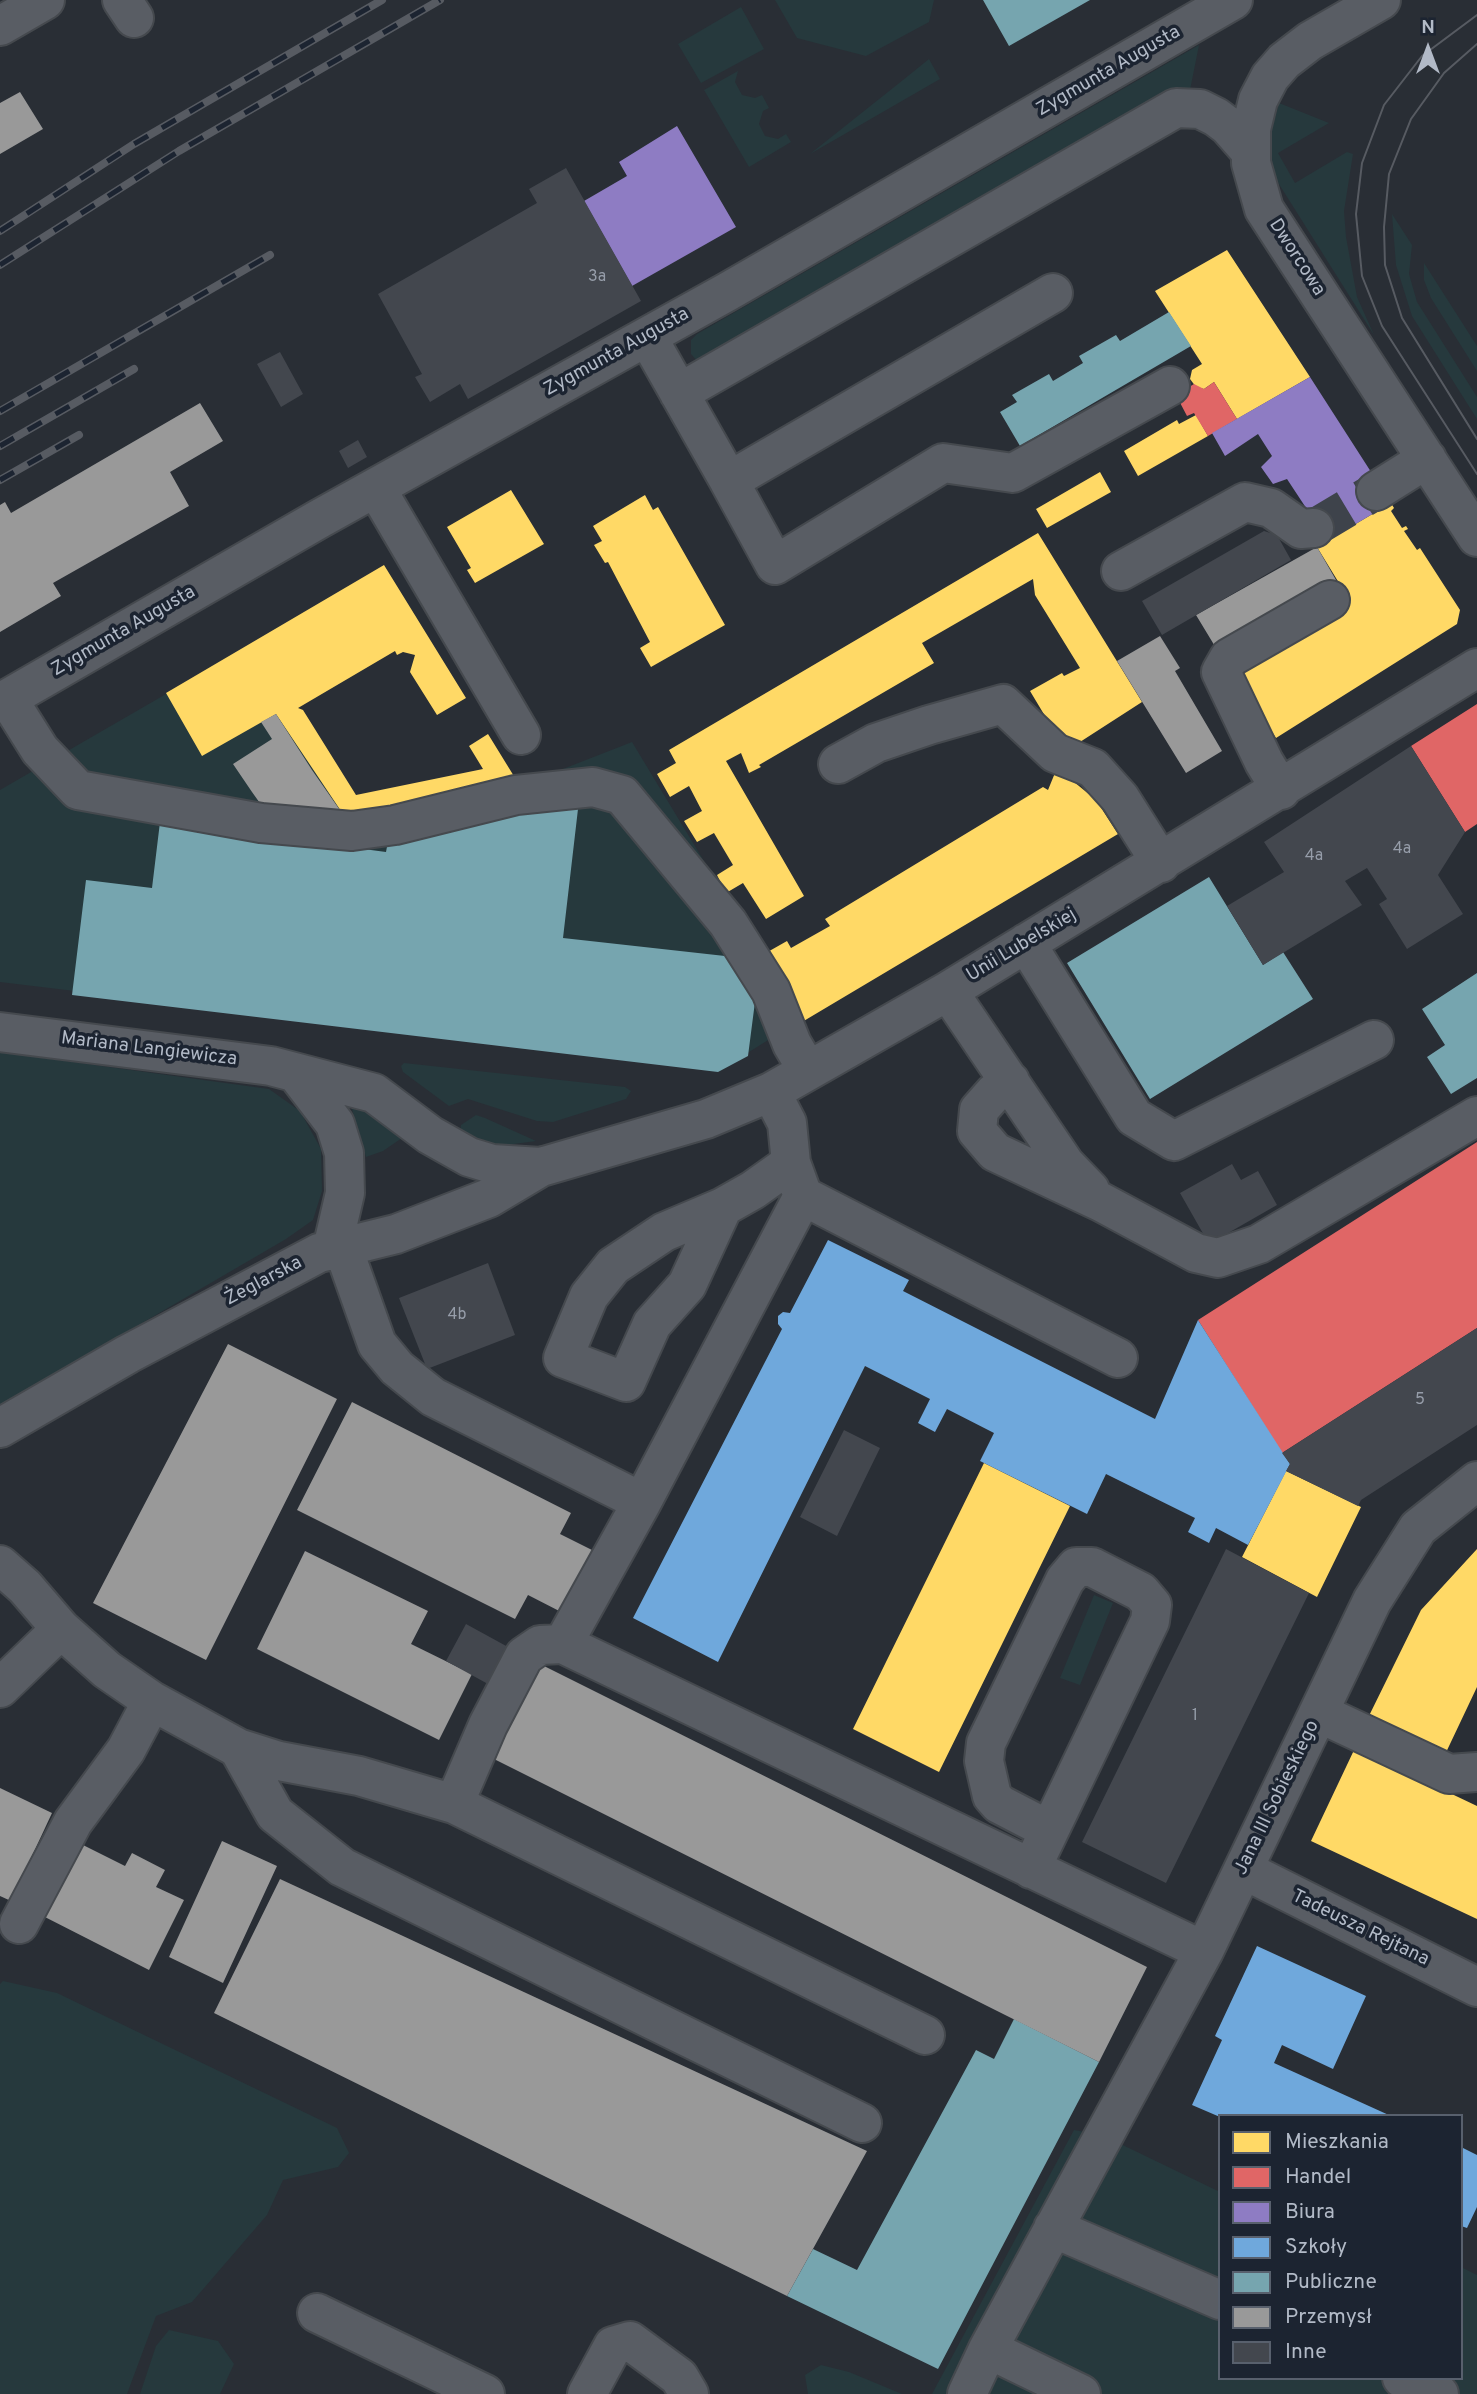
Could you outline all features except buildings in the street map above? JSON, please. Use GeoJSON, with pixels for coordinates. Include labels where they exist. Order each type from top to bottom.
{"type":"FeatureCollection","features":[{"type":"Feature","properties":{"kind":"street"},"geometry":{"type":"LineString","coordinates":[[0,26],[45,0]]}},
{"type":"Feature","properties":{"kind":"street","name":"Zygmunta Augusta"},"geometry":{"type":"LineString","coordinates":[[4,701],[376,488],[648,338],[1233,0]]}},
{"type":"Feature","properties":{"kind":"street","name":"Dworcowa"},"geometry":{"type":"LineString","coordinates":[[1381,0],[1284,61],[1270,77],[1258,100],[1249,150],[1257,192],[1264,209],[1477,537]]}},
{"type":"Feature","properties":{"kind":"street"},"geometry":{"type":"LineString","coordinates":[[679,393],[1176,108],[1200,109],[1216,117],[1228,126],[1249,150]]}},
{"type":"Feature","properties":{"kind":"street"},"geometry":{"type":"LineString","coordinates":[[729,481],[1053,293]]}},
{"type":"Feature","properties":{"kind":"street"},"geometry":{"type":"LineString","coordinates":[[648,338],[775,565],[943,463],[1013,473],[1170,386]]}},
{"type":"Feature","properties":{"kind":"street"},"geometry":{"type":"LineString","coordinates":[[1376,491],[1427,459]]}},
{"type":"Feature","properties":{"kind":"street"},"geometry":{"type":"LineString","coordinates":[[376,488],[521,735]]}},
{"type":"Feature","properties":{"kind":"street"},"geometry":{"type":"LineString","coordinates":[[1121,571],[1245,502],[1271,508],[1301,529],[1314,528]]}},
{"type":"Feature","properties":{"kind":"street"},"geometry":{"type":"LineString","coordinates":[[1280,790],[1221,672],[1229,658],[1330,600]]}},
{"type":"Feature","properties":{"kind":"street","name":"Unii Lubelskiej"},"geometry":{"type":"LineString","coordinates":[[541,1167],[706,1119],[771,1091],[948,991],[1477,668]]}},
{"type":"Feature","properties":{"kind":"street"},"geometry":{"type":"LineString","coordinates":[[4,701],[40,750],[78,790],[261,823],[352,831],[395,825],[516,794],[593,787],[622,795],[728,923],[771,991],[792,1044],[808,1071]]}},
{"type":"Feature","properties":{"kind":"street"},"geometry":{"type":"LineString","coordinates":[[838,764],[902,734],[1003,705],[1055,753],[1093,768],[1120,798],[1161,863]]}},
{"type":"Feature","properties":{"kind":"street"},"geometry":{"type":"LineString","coordinates":[[1026,943],[1134,1117],[1174,1141],[1374,1040]]}},
{"type":"Feature","properties":{"kind":"street"},"geometry":{"type":"LineString","coordinates":[[948,991],[1065,1164],[1101,1202]]}},
{"type":"Feature","properties":{"kind":"street","name":"Mariana Langiewicza"},"geometry":{"type":"LineString","coordinates":[[0,1032],[245,1061],[296,1073],[374,1093],[430,1135],[469,1157],[492,1164],[541,1167]]}},
{"type":"Feature","properties":{"kind":"street"},"geometry":{"type":"LineString","coordinates":[[296,1073],[335,1124],[343,1145],[347,1172],[337,1247],[377,1344],[397,1368],[433,1397],[642,1502]]}},
{"type":"Feature","properties":{"kind":"street"},"geometry":{"type":"LineString","coordinates":[[1010,1082],[994,1093],[979,1110],[977,1131],[995,1152],[1101,1202],[1196,1253],[1218,1258],[1259,1244],[1477,1116]]}},
{"type":"Feature","properties":{"kind":"street"},"geometry":{"type":"LineString","coordinates":[[564,1644],[642,1502],[797,1180],[787,1123],[771,1091]]}},
{"type":"Feature","properties":{"kind":"street","name":"Żeglarska"},"geometry":{"type":"LineString","coordinates":[[0,1428],[128,1354],[337,1247],[396,1234],[489,1198],[541,1167]]}},
{"type":"Feature","properties":{"kind":"street"},"geometry":{"type":"LineString","coordinates":[[723,1207],[687,1285],[652,1324],[626,1382],[563,1357],[589,1296],[613,1266],[664,1232],[723,1207],[753,1190],[797,1180],[1118,1357]]}},
{"type":"Feature","properties":{"kind":"street","name":"Jana III Sobieskiego"},"geometry":{"type":"LineString","coordinates":[[967,2394],[1052,2228],[1204,1951],[1373,1601],[1418,1528],[1477,1481]]}},
{"type":"Feature","properties":{"kind":"street"},"geometry":{"type":"LineString","coordinates":[[0,1565],[26,1587],[61,1629],[107,1670],[152,1701],[238,1748],[279,1761],[359,1776],[454,1804],[925,2035]]}},
{"type":"Feature","properties":{"kind":"street"},"geometry":{"type":"LineString","coordinates":[[1031,1869],[1150,1621],[1152,1605],[1141,1592],[1092,1567],[1076,1567],[1065,1580],[986,1743],[984,1761],[992,1796],[999,1804],[1049,1830]]}},
{"type":"Feature","properties":{"kind":"street"},"geometry":{"type":"LineString","coordinates":[[0,1688],[61,1629]]}},
{"type":"Feature","properties":{"kind":"street"},"geometry":{"type":"LineString","coordinates":[[454,1804],[488,1725],[524,1656],[540,1645],[564,1644],[1204,1951]]}},
{"type":"Feature","properties":{"kind":"street"},"geometry":{"type":"LineString","coordinates":[[19,1924],[73,1822],[126,1750],[152,1701]]}},
{"type":"Feature","properties":{"kind":"street"},"geometry":{"type":"LineString","coordinates":[[1319,1713],[1449,1774],[1477,1772]]}},
{"type":"Feature","properties":{"kind":"street"},"geometry":{"type":"LineString","coordinates":[[238,1748],[275,1814],[342,1867],[862,2123]]}},
{"type":"Feature","properties":{"kind":"street","name":"Tadeusza Rejtana"},"geometry":{"type":"LineString","coordinates":[[1244,1870],[1477,1987]]}},
{"type":"Feature","properties":{"kind":"street"},"geometry":{"type":"LineString","coordinates":[[1052,2228],[1218,2299]]}},
{"type":"Feature","properties":{"kind":"street"},"geometry":{"type":"LineString","coordinates":[[317,2313],[485,2394]]}},
{"type":"Feature","properties":{"kind":"street"},"geometry":{"type":"LineString","coordinates":[[587,2394],[613,2346],[630,2341],[679,2377],[689,2394]]}},
{"type":"Feature","properties":{"kind":"street"},"geometry":{"type":"LineString","coordinates":[[988,2349],[1081,2394]]}},
{"type":"Feature","properties":{"kind":"street"},"geometry":{"type":"LineString","coordinates":[[1407,2380],[1439,2394]]}},
{"type":"Feature","properties":{"kind":"green space"},"geometry":{"type":"Polygon","coordinates":[[[775,0],[934,0],[929,22],[866,56],[797,38],[775,0]]]}},
{"type":"Feature","properties":{"kind":"green space"},"geometry":{"type":"Polygon","coordinates":[[[741,7],[764,49],[701,83],[678,44],[741,7]]]}},
{"type":"Feature","properties":{"kind":"green space"},"geometry":{"type":"Polygon","coordinates":[[[1199,45],[1189,95],[699,363],[691,354],[691,340],[697,334],[1199,45]]]}},
{"type":"Feature","properties":{"kind":"green space"},"geometry":{"type":"Polygon","coordinates":[[[929,59],[940,79],[810,154],[903,80],[929,59]]]}},
{"type":"Feature","properties":{"kind":"green space"},"geometry":{"type":"Polygon","coordinates":[[[738,71],[735,82],[742,95],[755,98],[762,95],[769,108],[763,111],[759,124],[765,136],[778,139],[786,134],[791,142],[749,167],[704,90],[738,71]]]}},
{"type":"Feature","properties":{"kind":"green space"},"geometry":{"type":"Polygon","coordinates":[[[1279,103],[1329,123],[1278,153],[1295,183],[1347,152],[1353,154],[1344,211],[1346,237],[1357,297],[1374,335],[1272,173],[1269,141],[1279,103]]]}},
{"type":"Feature","properties":{"kind":"green space"},"geometry":{"type":"Polygon","coordinates":[[[1392,214],[1412,245],[1409,274],[1417,302],[1477,397],[1477,419],[1412,316],[1396,265],[1392,214]]]}},
{"type":"Feature","properties":{"kind":"green space"},"geometry":{"type":"Polygon","coordinates":[[[1424,263],[1477,346],[1477,371],[1431,298],[1424,280],[1424,263]]]}},
{"type":"Feature","properties":{"kind":"green space"},"geometry":{"type":"Polygon","coordinates":[[[237,653],[351,825],[522,785],[632,742],[800,1020],[722,1069],[0,982],[0,790],[237,653]]]}},
{"type":"Feature","properties":{"kind":"green space"},"geometry":{"type":"Polygon","coordinates":[[[0,1052],[269,1089],[300,1111],[321,1149],[322,1191],[313,1220],[286,1239],[0,1406],[0,1052]]]}},
{"type":"Feature","properties":{"kind":"green space"},"geometry":{"type":"Polygon","coordinates":[[[404,1063],[625,1087],[631,1091],[626,1099],[553,1122],[537,1121],[468,1099],[449,1106],[403,1072],[401,1066],[404,1063]]]}},
{"type":"Feature","properties":{"kind":"green space"},"geometry":{"type":"Polygon","coordinates":[[[360,1106],[402,1138],[383,1151],[366,1157],[352,1109],[360,1106]]]}},
{"type":"Feature","properties":{"kind":"green space"},"geometry":{"type":"Polygon","coordinates":[[[476,1115],[536,1141],[499,1146],[465,1136],[460,1132],[461,1125],[476,1115]]]}},
{"type":"Feature","properties":{"kind":"green space"},"geometry":{"type":"Polygon","coordinates":[[[1094,1595],[1113,1603],[1080,1685],[1060,1678],[1094,1595]]]}},
{"type":"Feature","properties":{"kind":"green space"},"geometry":{"type":"Polygon","coordinates":[[[3,1981],[57,1993],[337,2128],[349,2153],[338,2167],[283,2180],[267,2215],[192,2302],[156,2316],[127,2394],[0,2394],[0,1984],[3,1981]]]}},
{"type":"Feature","properties":{"kind":"green space"},"geometry":{"type":"Polygon","coordinates":[[[1074,2130],[1102,2135],[1218,2191],[1218,2380],[1463,2380],[1463,2268],[1477,2275],[1477,2394],[932,2394],[1074,2130]]]}},
{"type":"Feature","properties":{"kind":"green space"},"geometry":{"type":"Polygon","coordinates":[[[169,2330],[218,2341],[234,2364],[220,2394],[140,2394],[156,2346],[169,2330]]]}},
{"type":"Feature","properties":{"kind":"green space"},"geometry":{"type":"Polygon","coordinates":[[[821,2365],[849,2372],[902,2394],[808,2394],[805,2375],[821,2365]]]}},
{"type":"Feature","properties":{"kind":"tunnel"},"geometry":{"type":"LineString","coordinates":[[1314,528],[1376,491]]}},
{"type":"Feature","properties":{"kind":"tram line"},"geometry":{"type":"LineString","coordinates":[[1477,15],[1422,56],[1384,105],[1362,163],[1356,214],[1362,276],[1382,326],[1477,474]]}},
{"type":"Feature","properties":{"kind":"tram line"},"geometry":{"type":"LineString","coordinates":[[1477,44],[1444,73],[1411,119],[1389,174],[1384,227],[1385,265],[1402,318],[1477,439]]}},
{"type":"Feature","properties":{"kind":"railway"},"geometry":{"type":"LineString","coordinates":[[0,231],[134,144],[382,0]]}},
{"type":"Feature","properties":{"kind":"railway"},"geometry":{"type":"LineString","coordinates":[[0,265],[179,151],[440,0]]}},
{"type":"Feature","properties":{"kind":"railway"},"geometry":{"type":"LineString","coordinates":[[0,411],[270,255]]}},
{"type":"Feature","properties":{"kind":"railway"},"geometry":{"type":"LineString","coordinates":[[0,446],[134,369]]}},
{"type":"Feature","properties":{"kind":"railway"},"geometry":{"type":"LineString","coordinates":[[0,480],[79,435]]}}]}
